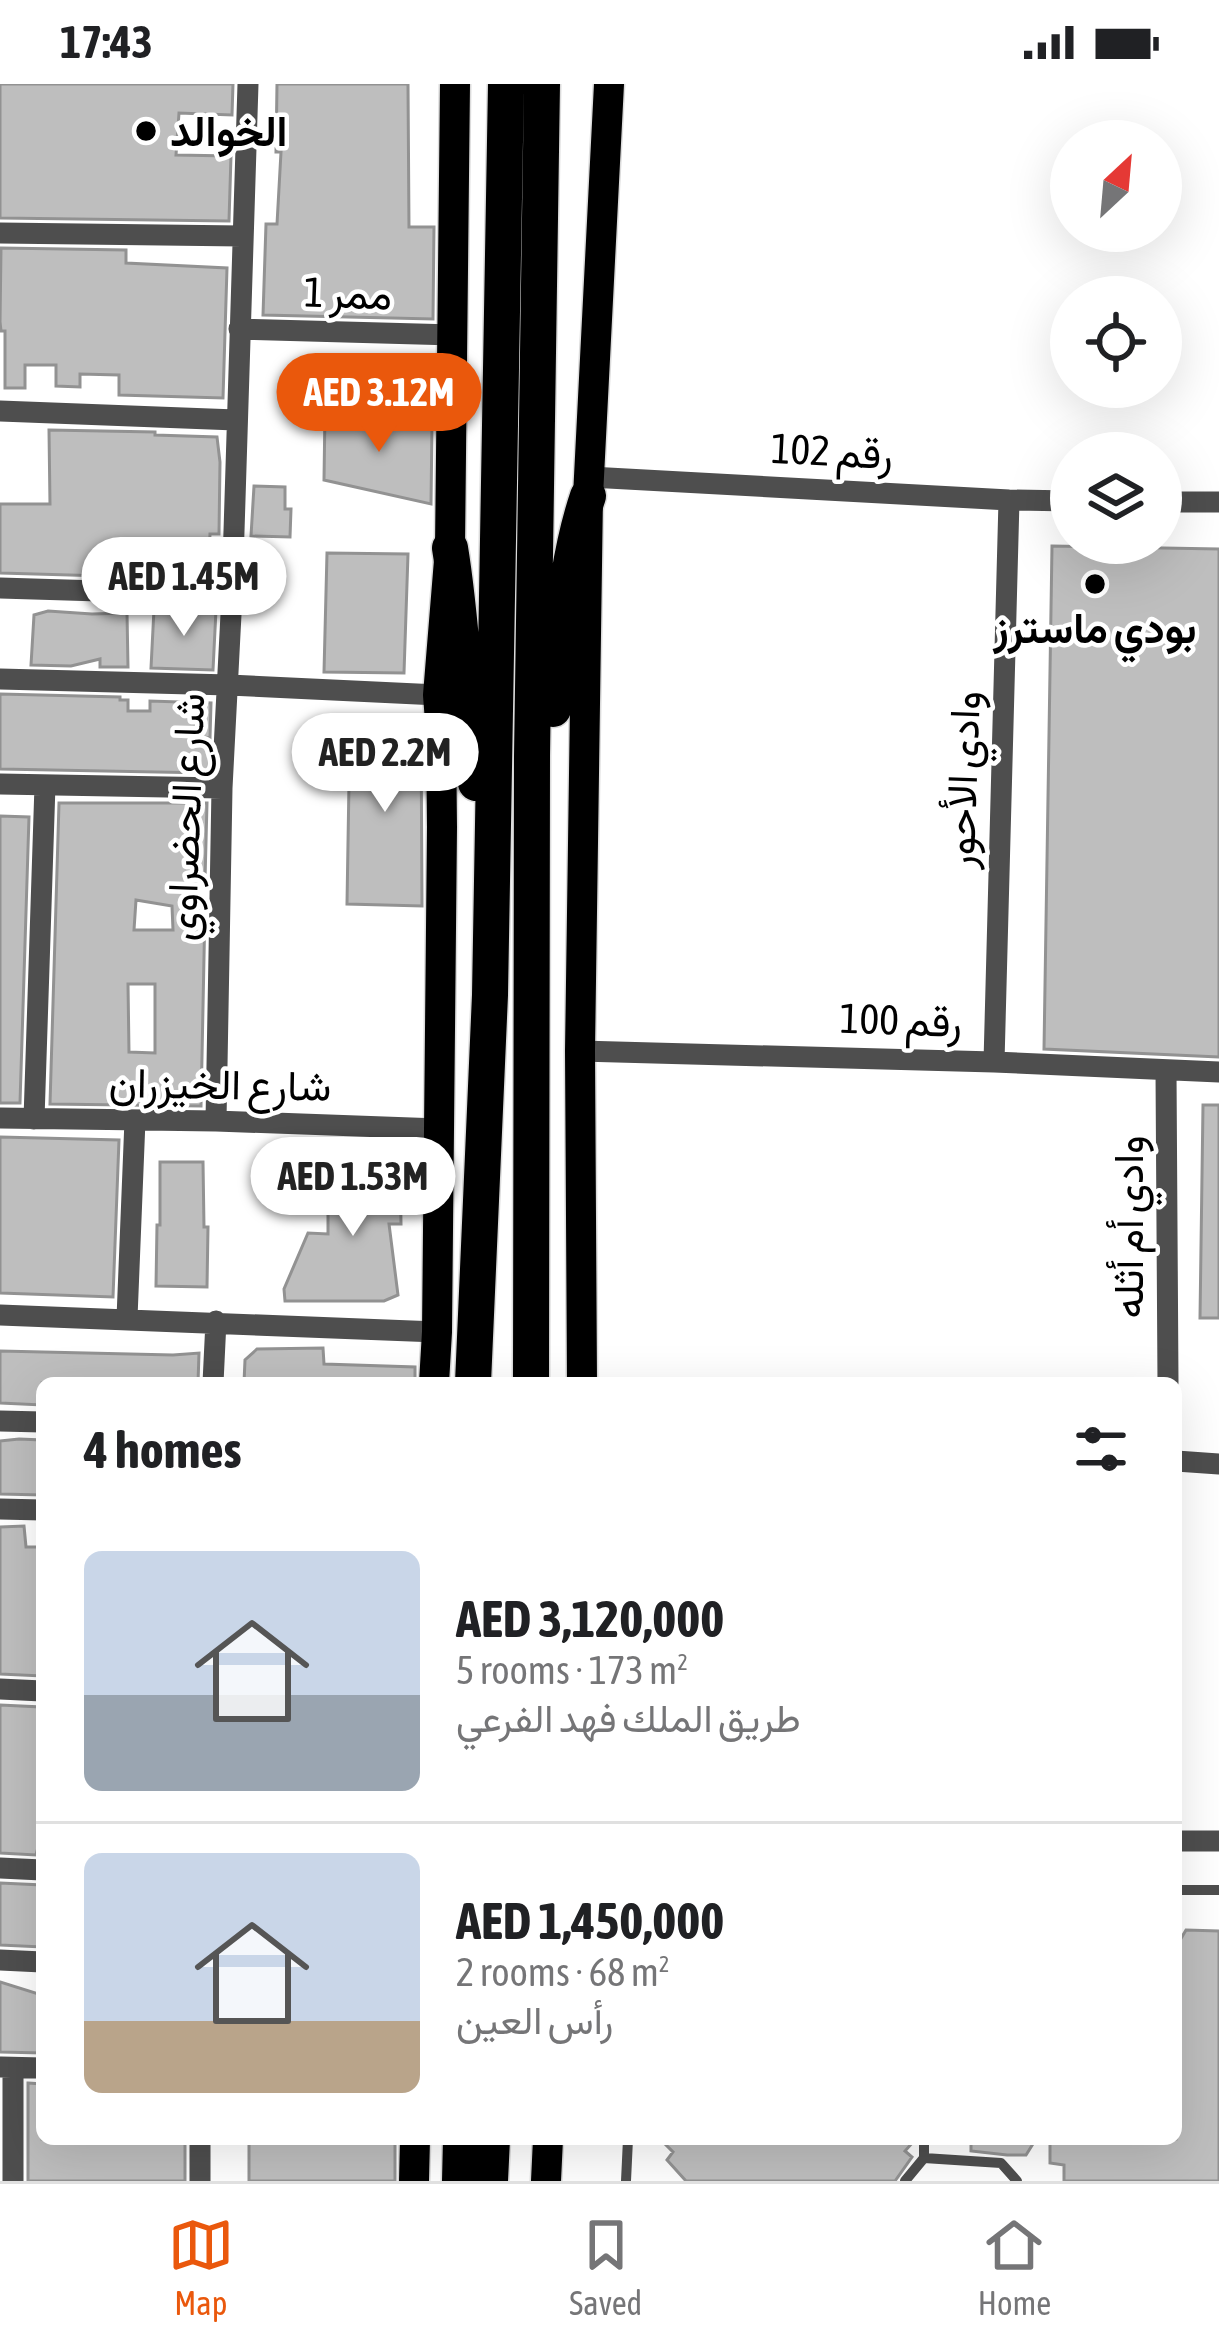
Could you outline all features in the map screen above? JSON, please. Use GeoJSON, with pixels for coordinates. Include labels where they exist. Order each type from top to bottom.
{"type":"FeatureCollection","features":[{"type":"Feature","properties":{"kind":"highway"},"geometry":{"type":"LineString","coordinates":[[472,1377],[489,1019],[506,84]]}},
{"type":"Feature","properties":{"kind":"highway"},"geometry":{"type":"LineString","coordinates":[[531,1377],[542,84]]}},
{"type":"Feature","properties":{"kind":"highway"},"geometry":{"type":"LineString","coordinates":[[533,780],[545,766],[572,561],[589,486]]}},
{"type":"Feature","properties":{"kind":"highway"},"geometry":{"type":"LineString","coordinates":[[450,548],[469,738],[492,881]]}},
{"type":"Feature","properties":{"kind":"highway"},"geometry":{"type":"LineString","coordinates":[[460,2181],[461,2145]]}},
{"type":"Feature","properties":{"kind":"highway"},"geometry":{"type":"LineString","coordinates":[[490,2181],[492,2145]]}},
{"type":"Feature","properties":{"kind":"main road"},"geometry":{"type":"LineString","coordinates":[[434,1377],[442,803],[438,695],[450,548],[455,84]]}},
{"type":"Feature","properties":{"kind":"main road"},"geometry":{"type":"LineString","coordinates":[[582,1377],[580,1051],[589,486],[609,84]]}},
{"type":"Feature","properties":{"kind":"main road"},"geometry":{"type":"LineString","coordinates":[[414,2181],[415,2145]]}},
{"type":"Feature","properties":{"kind":"main road"},"geometry":{"type":"LineString","coordinates":[[546,2181],[548,2145]]}},
{"type":"Feature","properties":{"kind":"street","name":"شارع الحضراوي"},"geometry":{"type":"LineString","coordinates":[[216,1120],[222,788],[248,84]]}},
{"type":"Feature","properties":{"kind":"street"},"geometry":{"type":"LineString","coordinates":[[0,233],[242,236]]}},
{"type":"Feature","properties":{"kind":"street","name":"ممر 1"},"geometry":{"type":"LineString","coordinates":[[239,328],[454,335]]}},
{"type":"Feature","properties":{"kind":"street"},"geometry":{"type":"LineString","coordinates":[[0,411],[236,420]]}},
{"type":"Feature","properties":{"kind":"street","name":"رقم 102"},"geometry":{"type":"LineString","coordinates":[[589,486],[1050,501]]}},
{"type":"Feature","properties":{"kind":"street","name":"وادي الأحور"},"geometry":{"type":"LineString","coordinates":[[994,1062],[1009,500]]}},
{"type":"Feature","properties":{"kind":"street"},"geometry":{"type":"LineString","coordinates":[[1182,502],[1219,502]]}},
{"type":"Feature","properties":{"kind":"street"},"geometry":{"type":"LineString","coordinates":[[0,588],[232,595]]}},
{"type":"Feature","properties":{"kind":"street"},"geometry":{"type":"LineString","coordinates":[[0,679],[438,695]]}},
{"type":"Feature","properties":{"kind":"street"},"geometry":{"type":"LineString","coordinates":[[0,784],[222,788]]}},
{"type":"Feature","properties":{"kind":"street"},"geometry":{"type":"LineString","coordinates":[[34,1119],[45,785]]}},
{"type":"Feature","properties":{"kind":"street","name":"رقم 100"},"geometry":{"type":"LineString","coordinates":[[580,1051],[1219,1072]]}},
{"type":"Feature","properties":{"kind":"street","name":"وادي أم أثله"},"geometry":{"type":"LineString","coordinates":[[1166,1071],[1168,1377]]}},
{"type":"Feature","properties":{"kind":"street","name":"شارع الخيزران"},"geometry":{"type":"LineString","coordinates":[[0,1118],[439,1129]]}},
{"type":"Feature","properties":{"kind":"street"},"geometry":{"type":"LineString","coordinates":[[128,1318],[135,1120]]}},
{"type":"Feature","properties":{"kind":"street"},"geometry":{"type":"LineString","coordinates":[[0,1315],[437,1332]]}},
{"type":"Feature","properties":{"kind":"street"},"geometry":{"type":"LineString","coordinates":[[213,1377],[216,1321]]}},
{"type":"Feature","properties":{"kind":"street"},"geometry":{"type":"LineString","coordinates":[[0,1420],[36,1422]]}},
{"type":"Feature","properties":{"kind":"street"},"geometry":{"type":"LineString","coordinates":[[1182,1461],[1219,1464]]}},
{"type":"Feature","properties":{"kind":"street"},"geometry":{"type":"LineString","coordinates":[[0,1509],[36,1510]]}},
{"type":"Feature","properties":{"kind":"street"},"geometry":{"type":"LineString","coordinates":[[0,1689],[36,1691]]}},
{"type":"Feature","properties":{"kind":"street"},"geometry":{"type":"LineString","coordinates":[[1182,1841],[1219,1841]]}},
{"type":"Feature","properties":{"kind":"street"},"geometry":{"type":"LineString","coordinates":[[0,1868],[36,1870]]}},
{"type":"Feature","properties":{"kind":"street"},"geometry":{"type":"LineString","coordinates":[[0,1960],[36,1962]]}},
{"type":"Feature","properties":{"kind":"street"},"geometry":{"type":"LineString","coordinates":[[7,2067],[13,2181]]}},
{"type":"Feature","properties":{"kind":"street"},"geometry":{"type":"LineString","coordinates":[[200,2145],[200,2181]]}},
{"type":"Feature","properties":{"kind":"lane"},"geometry":{"type":"LineString","coordinates":[[1182,1889],[1219,1890]]}},
{"type":"Feature","properties":{"kind":"lane"},"geometry":{"type":"LineString","coordinates":[[626,2181],[628,2145]]}},
{"type":"Feature","properties":{"kind":"lane"},"geometry":{"type":"LineString","coordinates":[[905,2181],[924,2158],[924,2145]]}},
{"type":"Feature","properties":{"kind":"lane"},"geometry":{"type":"LineString","coordinates":[[924,2158],[1001,2163],[1017,2181]]}},
{"type":"Feature","properties":{"kind":"building"},"geometry":{"type":"Polygon","coordinates":[[[0,84],[233,84],[232,115],[179,113],[176,155],[231,156],[229,221],[0,218],[0,84]]]}},
{"type":"Feature","properties":{"kind":"building"},"geometry":{"type":"Polygon","coordinates":[[[277,84],[408,84],[409,227],[434,227],[433,319],[263,315],[266,224],[277,224],[281,152],[276,152],[277,84]]]}},
{"type":"Feature","properties":{"kind":"building"},"geometry":{"type":"Polygon","coordinates":[[[1,248],[126,250],[126,263],[227,268],[223,398],[119,395],[119,375],[80,374],[80,387],[56,386],[56,365],[25,365],[25,388],[5,388],[1,248]]]}},
{"type":"Feature","properties":{"kind":"building"},"geometry":{"type":"Polygon","coordinates":[[[325,411],[432,426],[431,504],[324,480],[325,411]]]}},
{"type":"Feature","properties":{"kind":"building"},"geometry":{"type":"Polygon","coordinates":[[[49,430],[217,437],[219,534],[210,534],[208,579],[0,573],[0,504],[50,504],[49,430]]]}},
{"type":"Feature","properties":{"kind":"building"},"geometry":{"type":"Polygon","coordinates":[[[254,486],[285,487],[285,509],[291,509],[290,537],[251,536],[254,486]]]}},
{"type":"Feature","properties":{"kind":"building"},"geometry":{"type":"Polygon","coordinates":[[[1182,548],[1219,549],[1219,1057],[1044,1049],[1052,564],[1182,564],[1182,548]]]}},
{"type":"Feature","properties":{"kind":"building"},"geometry":{"type":"Polygon","coordinates":[[[327,553],[408,554],[404,673],[324,672],[327,553]]]}},
{"type":"Feature","properties":{"kind":"building"},"geometry":{"type":"Polygon","coordinates":[[[154,609],[216,610],[213,670],[151,668],[154,609]]]}},
{"type":"Feature","properties":{"kind":"building"},"geometry":{"type":"Polygon","coordinates":[[[48,611],[127,613],[128,667],[100,667],[100,659],[71,666],[31,665],[34,615],[48,611]]]}},
{"type":"Feature","properties":{"kind":"building"},"geometry":{"type":"Polygon","coordinates":[[[0,694],[120,697],[128,700],[128,711],[150,711],[150,701],[211,703],[210,738],[204,737],[208,773],[0,769],[0,694]]]}},
{"type":"Feature","properties":{"kind":"building"},"geometry":{"type":"Polygon","coordinates":[[[350,722],[421,723],[422,906],[347,904],[350,722]]]}},
{"type":"Feature","properties":{"kind":"building"},"geometry":{"type":"Polygon","coordinates":[[[59,803],[207,803],[205,880],[196,880],[197,908],[205,908],[201,1106],[50,1104],[59,803]],[[136,900],[134,930],[173,930],[172,906],[136,900]],[[128,984],[129,1052],[155,1053],[155,984],[128,984]]]}},
{"type":"Feature","properties":{"kind":"building"},"geometry":{"type":"Polygon","coordinates":[[[0,816],[29,817],[20,1103],[0,1103],[0,816]]]}},
{"type":"Feature","properties":{"kind":"building"},"geometry":{"type":"Polygon","coordinates":[[[1203,1105],[1219,1105],[1219,1318],[1200,1318],[1203,1105]]]}},
{"type":"Feature","properties":{"kind":"building"},"geometry":{"type":"Polygon","coordinates":[[[0,1137],[119,1140],[113,1297],[0,1293],[0,1137]]]}},
{"type":"Feature","properties":{"kind":"building"},"geometry":{"type":"Polygon","coordinates":[[[336,1161],[400,1161],[401,1224],[389,1224],[398,1295],[384,1301],[285,1301],[284,1289],[308,1233],[328,1234],[328,1202],[337,1201],[336,1161]]]}},
{"type":"Feature","properties":{"kind":"building"},"geometry":{"type":"Polygon","coordinates":[[[160,1162],[203,1162],[207,1287],[156,1286],[160,1162]]]}},
{"type":"Feature","properties":{"kind":"building"},"geometry":{"type":"Polygon","coordinates":[[[323,1348],[324,1364],[415,1367],[415,1377],[244,1377],[245,1360],[257,1349],[323,1348]]]}},
{"type":"Feature","properties":{"kind":"building"},"geometry":{"type":"Polygon","coordinates":[[[0,1351],[199,1353],[198,1377],[36,1377],[36,1405],[0,1403],[0,1351]]]}},
{"type":"Feature","properties":{"kind":"building"},"geometry":{"type":"Polygon","coordinates":[[[36,1440],[36,1495],[0,1494],[0,1441],[36,1440]]]}},
{"type":"Feature","properties":{"kind":"building"},"geometry":{"type":"Polygon","coordinates":[[[24,1526],[26,1547],[36,1547],[36,1676],[0,1674],[0,1527],[24,1526]]]}},
{"type":"Feature","properties":{"kind":"building"},"geometry":{"type":"Polygon","coordinates":[[[0,1705],[36,1707],[36,1855],[0,1853],[0,1705]]]}},
{"type":"Feature","properties":{"kind":"building"},"geometry":{"type":"Polygon","coordinates":[[[0,1883],[36,1885],[36,1947],[0,1945],[0,1883]]]}},
{"type":"Feature","properties":{"kind":"building"},"geometry":{"type":"Polygon","coordinates":[[[1186,1930],[1219,1931],[1219,2181],[1064,2181],[1064,2165],[1050,2163],[1050,2145],[1182,2145],[1182,1937],[1186,1930]]]}},
{"type":"Feature","properties":{"kind":"building"},"geometry":{"type":"Polygon","coordinates":[[[0,1982],[36,1993],[36,2053],[0,2052],[0,1982]]]}},
{"type":"Feature","properties":{"kind":"building"},"geometry":{"type":"Polygon","coordinates":[[[28,2083],[36,2084],[36,2145],[185,2145],[185,2181],[28,2181],[28,2083]]]}},
{"type":"Feature","properties":{"kind":"building"},"geometry":{"type":"Polygon","coordinates":[[[249,2145],[395,2145],[395,2181],[249,2181],[249,2145]]]}},
{"type":"Feature","properties":{"kind":"building"},"geometry":{"type":"Polygon","coordinates":[[[666,2145],[910,2145],[905,2151],[912,2157],[895,2181],[686,2181],[667,2160],[673,2152],[666,2145]]]}},
{"type":"Feature","properties":{"kind":"building"},"geometry":{"type":"Polygon","coordinates":[[[971,2145],[1032,2145],[1026,2155],[971,2151],[971,2145]]]}},
{"type":"Feature","properties":{"kind":"place","name":"الخوالد"},"geometry":{"type":"Point","coordinates":[146,131]}},
{"type":"Feature","properties":{"kind":"place","name":"بودي ماسترز"},"geometry":{"type":"Point","coordinates":[1095,584]}}]}
